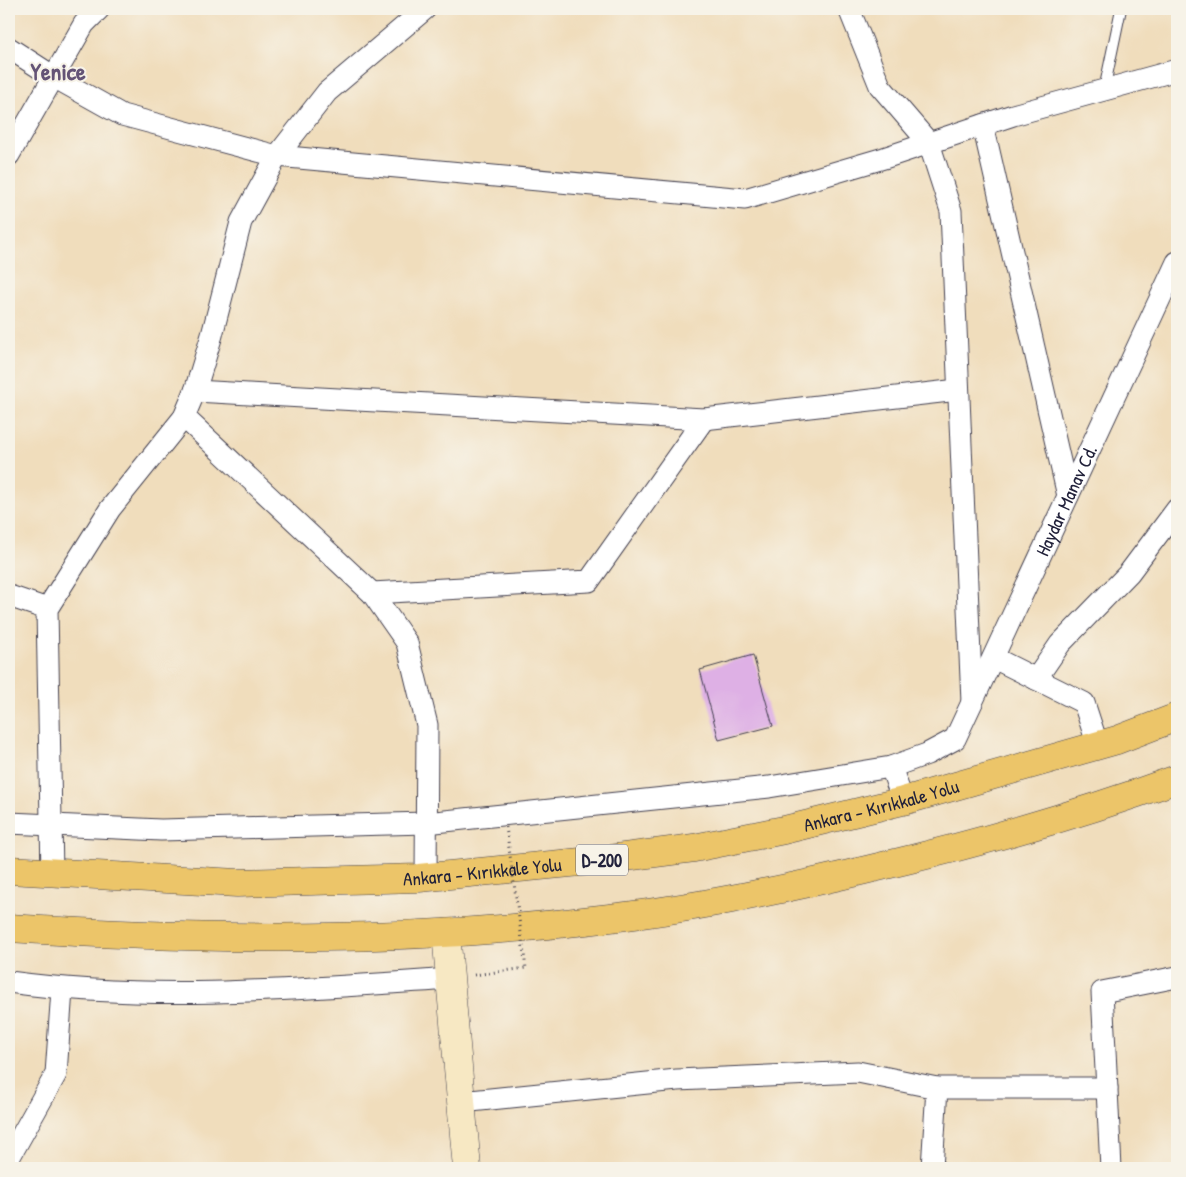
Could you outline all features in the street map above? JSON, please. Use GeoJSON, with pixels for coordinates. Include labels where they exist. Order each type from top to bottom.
{"type":"FeatureCollection","features":[{"type":"Feature","properties":{"kind":"highway","name":"Ankara - Kırıkkale Yolu"},"geometry":{"type":"LineString","coordinates":[[9,870],[52,874],[238,883],[426,877],[601,860],[694,848],[784,830],[902,801],[1098,746],[1177,717]]}},
{"type":"Feature","properties":{"kind":"highway"},"geometry":{"type":"LineString","coordinates":[[9,928],[241,939],[446,933],[611,918],[789,888],[958,848],[1127,797],[1177,779]]}},
{"type":"Feature","properties":{"kind":"street"},"geometry":{"type":"LineString","coordinates":[[9,155],[84,24],[99,9]]}},
{"type":"Feature","properties":{"kind":"street"},"geometry":{"type":"LineString","coordinates":[[52,874],[47,609],[110,509],[184,418],[195,391],[241,222],[277,156],[327,92],[425,9]]}},
{"type":"Feature","properties":{"kind":"street"},"geometry":{"type":"LineString","coordinates":[[849,9],[880,86],[929,143],[951,211],[972,702]]}},
{"type":"Feature","properties":{"kind":"street"},"geometry":{"type":"LineString","coordinates":[[9,48],[54,77],[122,115],[277,156],[745,199],[983,125],[1177,70]]}},
{"type":"Feature","properties":{"kind":"street"},"geometry":{"type":"LineString","coordinates":[[983,125],[1068,496]]}},
{"type":"Feature","properties":{"kind":"street","name":"Haydar Manav Cd."},"geometry":{"type":"LineString","coordinates":[[891,767],[927,754],[955,739],[1068,496],[1171,289],[1177,262]]}},
{"type":"Feature","properties":{"kind":"street"},"geometry":{"type":"LineString","coordinates":[[195,391],[704,419],[958,390]]}},
{"type":"Feature","properties":{"kind":"street"},"geometry":{"type":"LineString","coordinates":[[184,418],[372,593],[407,643],[427,725],[426,877]]}},
{"type":"Feature","properties":{"kind":"street"},"geometry":{"type":"LineString","coordinates":[[372,593],[589,581],[704,419]]}},
{"type":"Feature","properties":{"kind":"street"},"geometry":{"type":"LineString","coordinates":[[1036,679],[1060,644],[1129,573],[1177,509]]}},
{"type":"Feature","properties":{"kind":"street"},"geometry":{"type":"LineString","coordinates":[[9,596],[47,609]]}},
{"type":"Feature","properties":{"kind":"street"},"geometry":{"type":"LineString","coordinates":[[994,658],[1084,703],[1098,746]]}},
{"type":"Feature","properties":{"kind":"street"},"geometry":{"type":"LineString","coordinates":[[9,823],[161,830],[426,823],[769,787],[891,767],[902,801]]}},
{"type":"Feature","properties":{"kind":"street"},"geometry":{"type":"LineString","coordinates":[[446,933],[460,977],[461,1102],[467,1168]]}},
{"type":"Feature","properties":{"kind":"street"},"geometry":{"type":"LineString","coordinates":[[9,982],[62,990],[244,993],[460,977]]}},
{"type":"Feature","properties":{"kind":"street"},"geometry":{"type":"LineString","coordinates":[[1111,1168],[1102,992],[1177,977]]}},
{"type":"Feature","properties":{"kind":"street"},"geometry":{"type":"LineString","coordinates":[[9,1158],[56,1074],[62,990]]}},
{"type":"Feature","properties":{"kind":"street"},"geometry":{"type":"LineString","coordinates":[[461,1102],[677,1080],[858,1072],[937,1088],[1107,1088]]}},
{"type":"Feature","properties":{"kind":"street"},"geometry":{"type":"LineString","coordinates":[[932,1168],[937,1088]]}},
{"type":"Feature","properties":{"kind":"lane"},"geometry":{"type":"LineString","coordinates":[[1104,90],[1121,9]]}},
{"type":"Feature","properties":{"kind":"path"},"geometry":{"type":"LineString","coordinates":[[460,977],[526,968],[506,827]]}},
{"type":"Feature","properties":{"kind":"building"},"geometry":{"type":"Polygon","coordinates":[[[753,655],[773,726],[719,740],[700,670],[753,655]]]}},
{"type":"Feature","properties":{"kind":"district","name":"Yenice"},"geometry":{"type":"Point","coordinates":[58,71]}}]}
